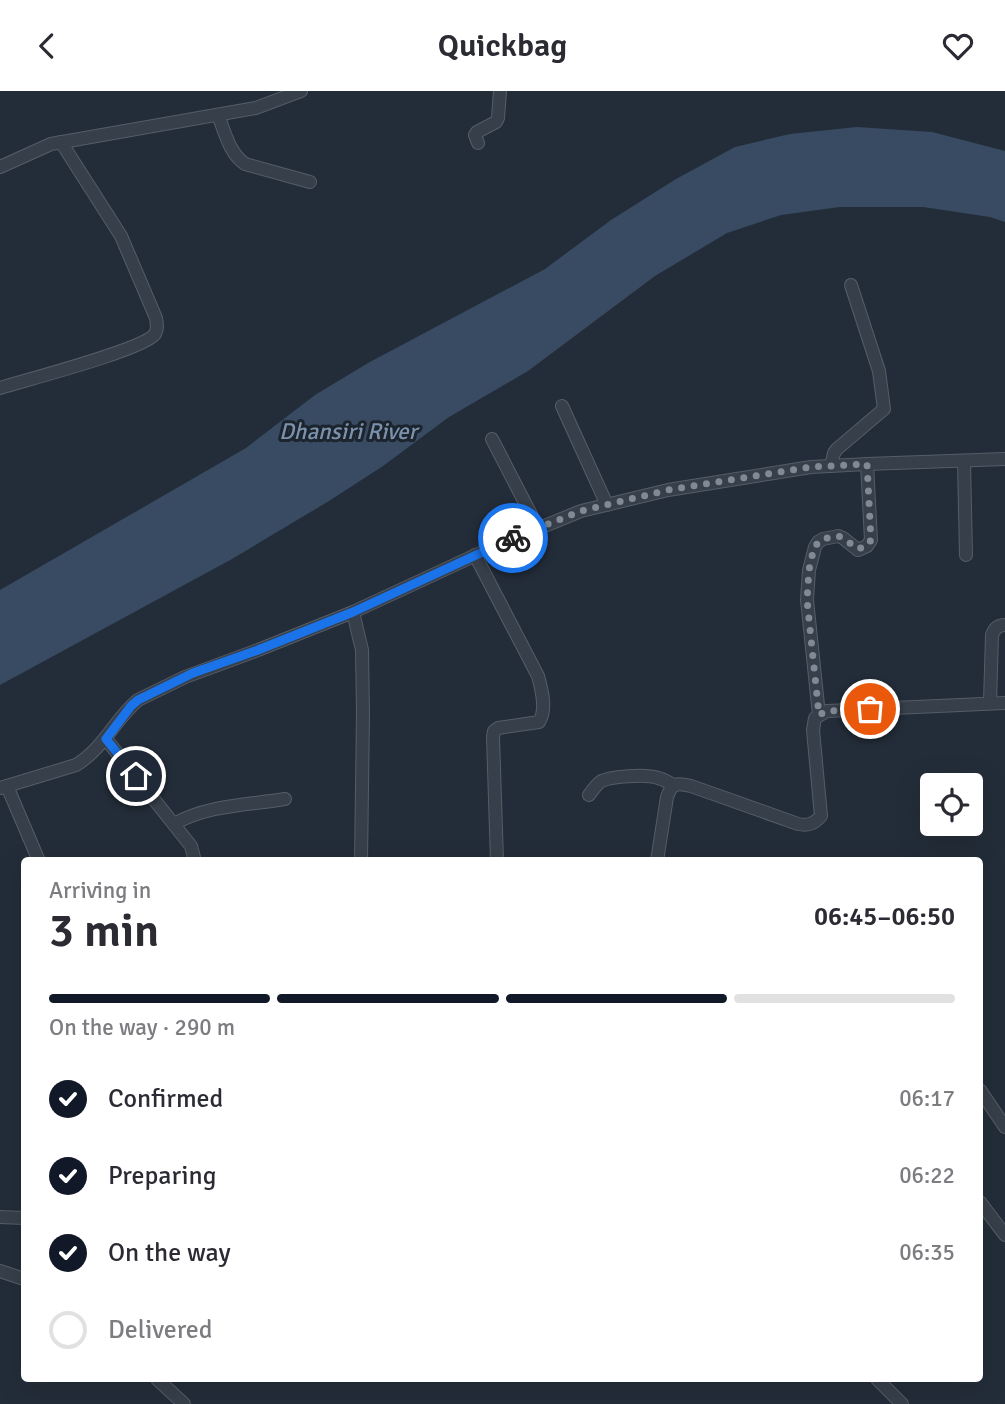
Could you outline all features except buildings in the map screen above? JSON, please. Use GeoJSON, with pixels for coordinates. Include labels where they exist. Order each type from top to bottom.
{"type":"FeatureCollection","features":[{"type":"Feature","properties":{"kind":"street"},"geometry":{"type":"LineString","coordinates":[[0,167],[43,147],[61,142],[256,108],[301,91]]}},
{"type":"Feature","properties":{"kind":"street"},"geometry":{"type":"LineString","coordinates":[[478,143],[475,135],[477,132],[496,122],[498,118],[500,91]]}},
{"type":"Feature","properties":{"kind":"street"},"geometry":{"type":"LineString","coordinates":[[218,115],[232,153],[238,160],[310,182]]}},
{"type":"Feature","properties":{"kind":"street"},"geometry":{"type":"LineString","coordinates":[[0,388],[116,353],[152,337],[158,327],[121,236],[61,142]]}},
{"type":"Feature","properties":{"kind":"street"},"geometry":{"type":"LineString","coordinates":[[831,466],[837,449],[884,409],[879,371],[851,285]]}},
{"type":"Feature","properties":{"kind":"street"},"geometry":{"type":"LineString","coordinates":[[562,406],[607,505]]}},
{"type":"Feature","properties":{"kind":"street"},"geometry":{"type":"LineString","coordinates":[[492,439],[538,528]]}},
{"type":"Feature","properties":{"kind":"street"},"geometry":{"type":"LineString","coordinates":[[37,857],[4,787],[76,765],[106,739],[138,700],[193,673],[353,612],[538,528],[581,511],[679,488],[811,467],[1005,459]]}},
{"type":"Feature","properties":{"kind":"street"},"geometry":{"type":"LineString","coordinates":[[964,461],[966,555]]}},
{"type":"Feature","properties":{"kind":"street"},"geometry":{"type":"LineString","coordinates":[[819,715],[807,600],[809,570],[814,547],[822,539],[838,536],[858,549],[867,546],[871,540],[867,464]]}},
{"type":"Feature","properties":{"kind":"street"},"geometry":{"type":"LineString","coordinates":[[475,555],[538,676],[543,713],[539,722],[498,728],[493,737],[497,857]]}},
{"type":"Feature","properties":{"kind":"street"},"geometry":{"type":"LineString","coordinates":[[353,612],[362,650],[361,857]]}},
{"type":"Feature","properties":{"kind":"street"},"geometry":{"type":"LineString","coordinates":[[990,703],[992,635],[994,630],[1005,625]]}},
{"type":"Feature","properties":{"kind":"street"},"geometry":{"type":"LineString","coordinates":[[589,795],[602,780],[651,776],[674,785],[691,786],[798,824],[812,824],[821,816],[813,730],[815,718],[819,715],[827,711],[1005,703]]}},
{"type":"Feature","properties":{"kind":"street"},"geometry":{"type":"LineString","coordinates":[[106,739],[191,846],[194,857]]}},
{"type":"Feature","properties":{"kind":"street"},"geometry":{"type":"LineString","coordinates":[[658,857],[667,797],[674,785]]}},
{"type":"Feature","properties":{"kind":"street"},"geometry":{"type":"LineString","coordinates":[[174,824],[203,811],[285,799]]}},
{"type":"Feature","properties":{"kind":"street"},"geometry":{"type":"LineString","coordinates":[[983,1094],[1005,1126]]}},
{"type":"Feature","properties":{"kind":"street"},"geometry":{"type":"LineString","coordinates":[[983,1206],[1005,1235]]}},
{"type":"Feature","properties":{"kind":"street"},"geometry":{"type":"LineString","coordinates":[[0,1217],[21,1219]]}},
{"type":"Feature","properties":{"kind":"street"},"geometry":{"type":"LineString","coordinates":[[0,1271],[21,1278]]}},
{"type":"Feature","properties":{"kind":"street"},"geometry":{"type":"LineString","coordinates":[[160,1382],[184,1404]]}},
{"type":"Feature","properties":{"kind":"street"},"geometry":{"type":"LineString","coordinates":[[880,1382],[902,1404]]}},
{"type":"Feature","properties":{"kind":"water","name":"Dhansiri River"},"geometry":{"type":"Polygon","coordinates":[[[857,127],[932,132],[1005,151],[1005,222],[990,217],[923,207],[840,207],[781,215],[727,233],[655,276],[528,371],[449,417],[383,466],[329,501],[232,559],[0,685],[0,590],[246,448],[315,395],[368,363],[545,269],[611,220],[676,179],[735,147],[790,134],[857,127]]]}},
{"type":"Feature","properties":{"kind":"way so far"},"geometry":{"type":"LineString","coordinates":[[513,538],[581,511],[668,490],[811,467],[867,464],[871,540],[863,549],[853,547],[838,536],[830,536],[818,542],[814,547],[809,570],[807,600],[819,715],[827,711],[870,709]]}},
{"type":"Feature","properties":{"kind":"route"},"geometry":{"type":"LineString","coordinates":[[136,776],[106,739],[138,700],[193,673],[353,612],[513,538]]}}]}
